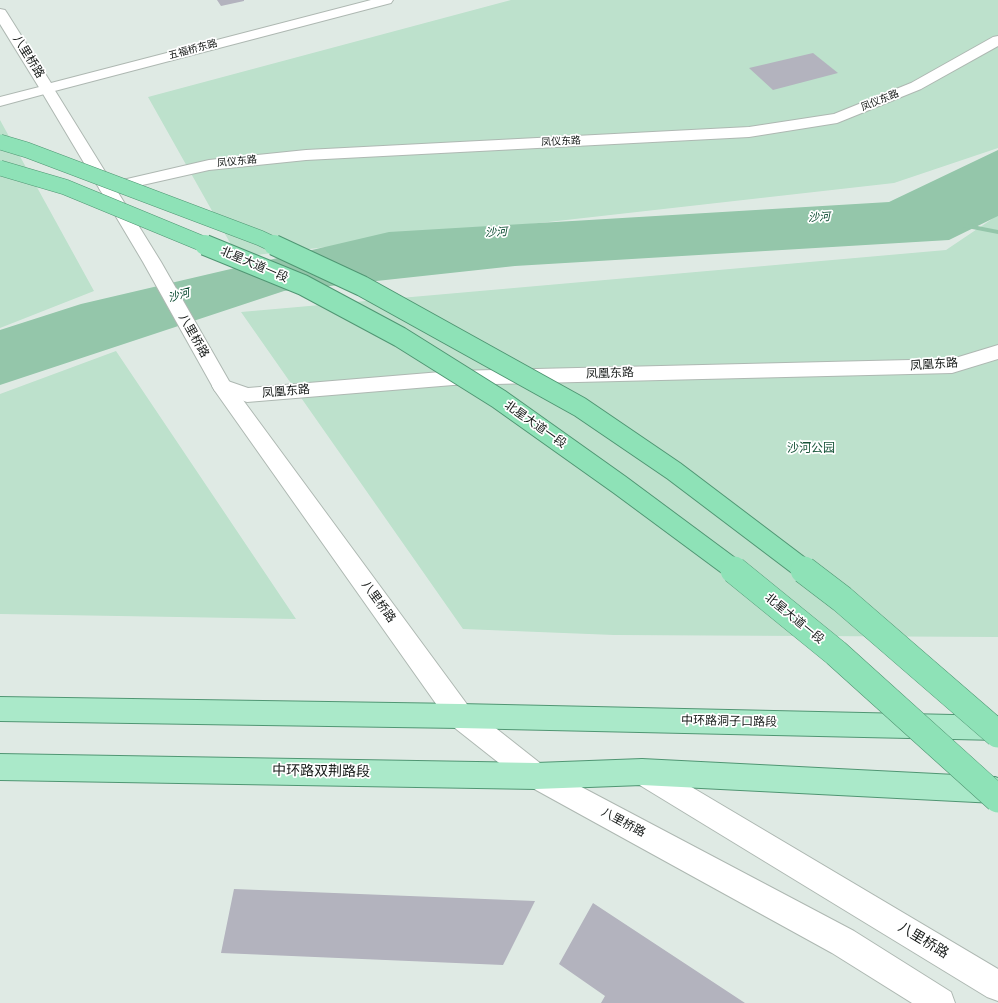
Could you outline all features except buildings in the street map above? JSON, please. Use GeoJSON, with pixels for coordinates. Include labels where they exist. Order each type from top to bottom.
{"type":"FeatureCollection","features":[{"type":"Feature","properties":{"kind":"highway"},"geometry":{"type":"LineString","coordinates":[[0,142],[27,150],[260,238],[362,286],[580,407],[674,471],[842,599],[998,734]]}},
{"type":"Feature","properties":{"kind":"highway","name":"北星大道一段"},"geometry":{"type":"LineString","coordinates":[[0,168],[65,187],[303,286],[400,337],[499,399],[620,485],[735,571],[836,653],[998,799]]}},
{"type":"Feature","properties":{"kind":"main road"},"geometry":{"type":"LineString","coordinates":[[0,709],[460,716]]}},
{"type":"Feature","properties":{"kind":"main road","name":"中环路洞子口路段"},"geometry":{"type":"LineString","coordinates":[[460,716],[998,728]]}},
{"type":"Feature","properties":{"kind":"main road","name":"中环路双荆路段"},"geometry":{"type":"LineString","coordinates":[[0,767],[536,776],[642,772]]}},
{"type":"Feature","properties":{"kind":"main road"},"geometry":{"type":"LineString","coordinates":[[642,772],[998,790]]}},
{"type":"Feature","properties":{"kind":"street","name":"五福桥东路"},"geometry":{"type":"LineString","coordinates":[[0,102],[386,0]]}},
{"type":"Feature","properties":{"kind":"street","name":"八里桥路"},"geometry":{"type":"LineString","coordinates":[[0,12],[152,262],[222,386],[460,716],[536,776],[843,942],[940,1003]]}},
{"type":"Feature","properties":{"kind":"street","name":"凤仪东路"},"geometry":{"type":"LineString","coordinates":[[107,188],[209,165],[306,155],[749,132],[837,118],[916,86],[998,40]]}},
{"type":"Feature","properties":{"kind":"street","name":"凤凰东路"},"geometry":{"type":"LineString","coordinates":[[222,386],[247,395],[453,378],[952,366],[998,352]]}},
{"type":"Feature","properties":{"kind":"street","name":"八里桥路"},"geometry":{"type":"LineString","coordinates":[[642,772],[998,986]]}},
{"type":"Feature","properties":{"kind":"green space"},"geometry":{"type":"Polygon","coordinates":[[[511,0],[998,0],[998,148],[894,183],[238,257],[148,97],[511,0]]]}},
{"type":"Feature","properties":{"kind":"green space"},"geometry":{"type":"Polygon","coordinates":[[[0,120],[94,291],[0,328],[0,120]]]}},
{"type":"Feature","properties":{"kind":"green space","name":"沙河公园"},"geometry":{"type":"Polygon","coordinates":[[[998,215],[998,637],[614,635],[463,629],[241,312],[946,250],[998,215]]]}},
{"type":"Feature","properties":{"kind":"green space"},"geometry":{"type":"Polygon","coordinates":[[[116,351],[296,619],[0,614],[0,394],[116,351]]]}},
{"type":"Feature","properties":{"kind":"water","name":"沙河"},"geometry":{"type":"Polygon","coordinates":[[[998,150],[998,216],[949,240],[515,266],[284,291],[0,385],[0,330],[81,304],[389,232],[889,202],[998,150]]]}},
{"type":"Feature","properties":{"kind":"waterway"},"geometry":{"type":"LineString","coordinates":[[964,225],[998,232]]}}]}
